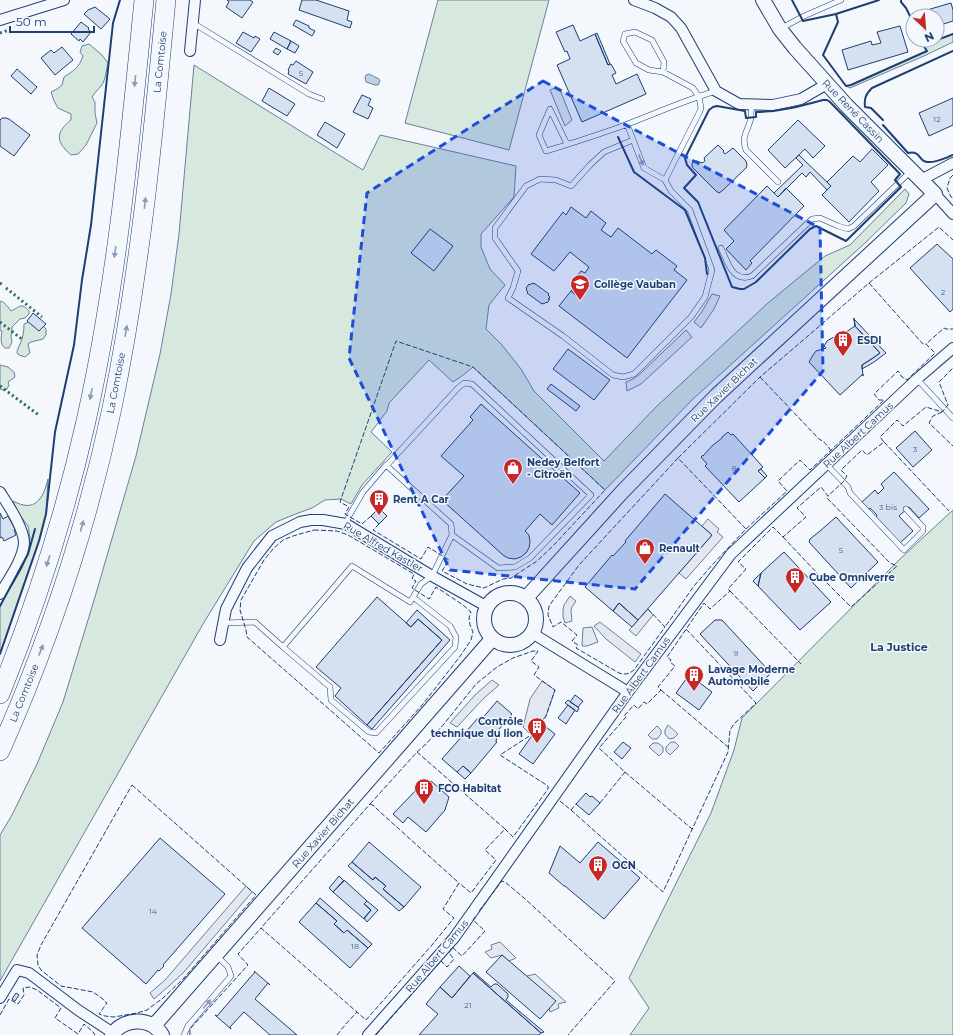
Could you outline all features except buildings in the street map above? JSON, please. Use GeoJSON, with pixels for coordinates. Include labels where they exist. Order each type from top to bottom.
{"type":"FeatureCollection","features":[{"type":"Feature","properties":{"kind":"highway"},"geometry":{"type":"LineString","coordinates":[[138,0],[140,42]]}},
{"type":"Feature","properties":{"kind":"highway"},"geometry":{"type":"LineString","coordinates":[[0,694],[18,650],[53,547],[67,499],[86,419],[99,356],[111,283],[125,180],[144,0]]}},
{"type":"Feature","properties":{"kind":"highway","name":"La Comtoise"},"geometry":{"type":"LineString","coordinates":[[0,751],[46,638],[66,579],[92,491],[111,409],[131,300],[140,240],[155,113],[166,0]]}},
{"type":"Feature","properties":{"kind":"main road","name":"Rue René Cassin"},"geometry":{"type":"LineString","coordinates":[[763,0],[780,29],[799,53],[848,106],[935,194]]}},
{"type":"Feature","properties":{"kind":"main road","name":"Rue Xavier Bichat"},"geometry":{"type":"LineString","coordinates":[[526,598],[623,491],[716,396],[935,194]]}},
{"type":"Feature","properties":{"kind":"main road"},"geometry":{"type":"LineString","coordinates":[[500,594],[518,594],[526,598],[532,604],[535,611],[535,626],[532,633],[526,640],[509,646],[500,644],[492,639],[486,632],[483,624],[483,615],[486,606],[492,599],[500,594]]}},
{"type":"Feature","properties":{"kind":"main road","name":"Rue Xavier Bichat"},"geometry":{"type":"LineString","coordinates":[[157,1030],[158,1021],[492,639]]}},
{"type":"Feature","properties":{"kind":"main road"},"geometry":{"type":"LineString","coordinates":[[112,1034],[121,1026],[131,1022],[142,1022],[157,1030]]}},
{"type":"Feature","properties":{"kind":"street"},"geometry":{"type":"LineString","coordinates":[[190,51],[195,0]]}},
{"type":"Feature","properties":{"kind":"street"},"geometry":{"type":"LineString","coordinates":[[634,0],[655,8],[671,17],[681,28],[716,91],[739,104],[773,105],[801,98],[827,84]]}},
{"type":"Feature","properties":{"kind":"street"},"geometry":{"type":"LineString","coordinates":[[0,20],[58,1]]}},
{"type":"Feature","properties":{"kind":"street"},"geometry":{"type":"LineString","coordinates":[[916,175],[953,163]]}},
{"type":"Feature","properties":{"kind":"street","name":"Rue René Cassin"},"geometry":{"type":"LineString","coordinates":[[935,194],[953,214]]}},
{"type":"Feature","properties":{"kind":"street","name":"Rue Albert Camus"},"geometry":{"type":"LineString","coordinates":[[368,1035],[454,938],[628,692],[731,554],[917,379],[953,348]]}},
{"type":"Feature","properties":{"kind":"street"},"geometry":{"type":"LineString","coordinates":[[0,492],[19,526],[24,544],[19,560],[0,594]]}},
{"type":"Feature","properties":{"kind":"street","name":"Rue Alfred Kastler"},"geometry":{"type":"LineString","coordinates":[[220,640],[226,609],[248,568],[272,536],[300,522],[311,520],[323,520],[346,524],[432,576],[486,606]]}},
{"type":"Feature","properties":{"kind":"street"},"geometry":{"type":"LineString","coordinates":[[532,633],[628,692]]}},
{"type":"Feature","properties":{"kind":"street"},"geometry":{"type":"LineString","coordinates":[[0,998],[17,970],[29,973],[112,1034]]}},
{"type":"Feature","properties":{"kind":"lane"},"geometry":{"type":"LineString","coordinates":[[780,29],[802,17],[841,0]]}},
{"type":"Feature","properties":{"kind":"lane"},"geometry":{"type":"LineString","coordinates":[[193,23],[308,94],[322,99]]}},
{"type":"Feature","properties":{"kind":"lane"},"geometry":{"type":"LineString","coordinates":[[663,72],[664,62],[652,40],[635,32],[624,34],[624,41],[636,63],[650,70],[663,72],[692,88],[699,96],[701,108],[665,180]]}},
{"type":"Feature","properties":{"kind":"lane"},"geometry":{"type":"LineString","coordinates":[[567,144],[550,109],[539,135],[546,151],[618,128],[699,96],[716,91]]}},
{"type":"Feature","properties":{"kind":"lane"},"geometry":{"type":"LineString","coordinates":[[752,105],[751,118],[744,134],[744,144],[746,150],[778,182]]}},
{"type":"Feature","properties":{"kind":"lane"},"geometry":{"type":"LineString","coordinates":[[627,124],[644,168],[665,180],[671,191],[690,210],[712,270],[705,297],[692,317],[634,374],[623,377],[613,375],[563,336],[508,298],[513,288],[518,271],[495,238],[495,228],[526,186],[540,179],[556,180],[570,186],[604,152],[633,140]]}},
{"type":"Feature","properties":{"kind":"lane"},"geometry":{"type":"LineString","coordinates":[[721,248],[733,273],[737,276],[748,278],[752,276],[812,218],[820,218],[848,229],[854,226],[916,175]]}},
{"type":"Feature","properties":{"kind":"lane"},"geometry":{"type":"LineString","coordinates":[[917,379],[953,418]]}},
{"type":"Feature","properties":{"kind":"lane"},"geometry":{"type":"LineString","coordinates":[[346,524],[363,492],[386,465],[464,383],[472,384],[591,495],[530,558],[515,567],[498,568],[452,535]]}},
{"type":"Feature","properties":{"kind":"lane"},"geometry":{"type":"LineString","coordinates":[[826,464],[848,487],[850,493],[904,550],[923,531],[924,527],[906,509]]}},
{"type":"Feature","properties":{"kind":"lane"},"geometry":{"type":"LineString","coordinates":[[283,647],[352,566],[410,602],[421,584],[432,576],[452,535],[451,524],[387,465]]}},
{"type":"Feature","properties":{"kind":"lane"},"geometry":{"type":"LineString","coordinates":[[223,623],[255,622],[330,687],[331,700],[369,732],[376,733],[455,647],[456,637],[450,626],[413,597]]}},
{"type":"Feature","properties":{"kind":"lane"},"geometry":{"type":"LineString","coordinates":[[184,1035],[188,1026],[231,976],[228,967],[216,955]]}},
{"type":"Feature","properties":{"kind":"highlighted area"},"geometry":{"type":"Polygon","coordinates":[[[543,81],[820,228],[823,371],[635,589],[450,570],[349,358],[367,193],[543,81]]]}},
{"type":"Feature","properties":{"kind":"shaded area"},"geometry":{"type":"Polygon","coordinates":[[[438,0],[549,0],[509,150],[405,123],[438,0]]]}},
{"type":"Feature","properties":{"kind":"shaded area"},"geometry":{"type":"Polygon","coordinates":[[[953,34],[953,42],[945,46],[945,37],[953,34]]]}},
{"type":"Feature","properties":{"kind":"shaded area"},"geometry":{"type":"Polygon","coordinates":[[[89,44],[102,55],[108,63],[103,84],[92,97],[95,102],[97,123],[86,145],[78,154],[71,155],[62,145],[59,137],[62,129],[71,120],[71,114],[58,108],[51,92],[62,85],[64,77],[78,66],[83,56],[80,52],[82,46],[89,44]]]}},
{"type":"Feature","properties":{"kind":"shaded area"},"geometry":{"type":"Polygon","coordinates":[[[925,48],[941,48],[850,88],[846,86],[851,85],[927,51],[925,48]]]}},
{"type":"Feature","properties":{"kind":"shaded area"},"geometry":{"type":"Polygon","coordinates":[[[194,65],[363,170],[380,135],[516,166],[514,197],[481,234],[481,247],[490,269],[505,285],[489,305],[486,329],[502,345],[521,369],[534,391],[604,461],[656,407],[768,303],[825,256],[850,245],[905,189],[909,194],[906,203],[865,243],[693,399],[605,490],[473,367],[453,382],[429,360],[389,403],[387,411],[371,432],[392,452],[362,485],[351,504],[341,499],[325,500],[312,508],[276,522],[254,541],[203,624],[0,981],[0,835],[12,815],[37,764],[63,702],[136,456],[160,354],[171,294],[179,234],[194,65]]]}},
{"type":"Feature","properties":{"kind":"shaded area"},"geometry":{"type":"Polygon","coordinates":[[[555,88],[560,90],[572,120],[565,126],[550,90],[555,88]]]}},
{"type":"Feature","properties":{"kind":"shaded area"},"geometry":{"type":"Polygon","coordinates":[[[712,294],[720,296],[714,309],[701,328],[694,322],[712,294]]]}},
{"type":"Feature","properties":{"kind":"shaded area"},"geometry":{"type":"Polygon","coordinates":[[[0,301],[11,311],[22,306],[29,311],[29,314],[25,318],[20,319],[12,327],[12,342],[9,348],[3,347],[1,338],[0,301]]]}},
{"type":"Feature","properties":{"kind":"shaded area"},"geometry":{"type":"Polygon","coordinates":[[[38,320],[46,329],[46,335],[43,339],[28,344],[30,353],[25,357],[19,355],[17,352],[23,337],[24,324],[38,320]]]}},
{"type":"Feature","properties":{"kind":"shaded area"},"geometry":{"type":"Polygon","coordinates":[[[686,330],[692,337],[641,384],[627,391],[626,382],[640,374],[686,330]]]}},
{"type":"Feature","properties":{"kind":"shaded area"},"geometry":{"type":"Polygon","coordinates":[[[0,365],[8,367],[14,372],[15,377],[8,382],[9,385],[7,389],[3,390],[0,389],[0,365]]]}},
{"type":"Feature","properties":{"kind":"shaded area"},"geometry":{"type":"Polygon","coordinates":[[[48,479],[46,514],[39,541],[0,654],[0,606],[28,554],[30,538],[28,526],[18,513],[13,501],[27,505],[32,505],[37,502],[44,493],[48,479]]]}},
{"type":"Feature","properties":{"kind":"shaded area"},"geometry":{"type":"Polygon","coordinates":[[[953,510],[953,1035],[630,1035],[649,1008],[629,978],[711,813],[734,750],[742,718],[900,559],[953,510]]]}},
{"type":"Feature","properties":{"kind":"shaded area"},"geometry":{"type":"Polygon","coordinates":[[[708,519],[719,529],[717,532],[723,537],[686,579],[679,573],[712,535],[702,526],[708,519]]]}},
{"type":"Feature","properties":{"kind":"shaded area"},"geometry":{"type":"Polygon","coordinates":[[[570,596],[576,601],[571,610],[572,621],[565,623],[563,610],[564,605],[570,596]]]}},
{"type":"Feature","properties":{"kind":"shaded area"},"geometry":{"type":"Polygon","coordinates":[[[648,609],[653,615],[636,636],[629,630],[648,609]]]}},
{"type":"Feature","properties":{"kind":"shaded area"},"geometry":{"type":"Polygon","coordinates":[[[600,622],[641,654],[635,662],[606,639],[594,626],[600,622]]]}},
{"type":"Feature","properties":{"kind":"shaded area"},"geometry":{"type":"Polygon","coordinates":[[[592,627],[598,642],[587,646],[582,646],[583,628],[592,627]]]}},
{"type":"Feature","properties":{"kind":"shaded area"},"geometry":{"type":"Polygon","coordinates":[[[492,680],[499,685],[484,698],[457,727],[450,723],[475,695],[492,680]]]}},
{"type":"Feature","properties":{"kind":"shaded area"},"geometry":{"type":"Polygon","coordinates":[[[542,681],[555,690],[546,716],[531,735],[523,727],[530,699],[542,681]]]}},
{"type":"Feature","properties":{"kind":"shaded area"},"geometry":{"type":"Polygon","coordinates":[[[668,725],[678,734],[674,738],[669,739],[665,734],[665,730],[668,725]]]}},
{"type":"Feature","properties":{"kind":"shaded area"},"geometry":{"type":"Polygon","coordinates":[[[657,726],[661,730],[661,734],[657,739],[652,739],[648,735],[657,726]]]}},
{"type":"Feature","properties":{"kind":"shaded area"},"geometry":{"type":"Polygon","coordinates":[[[671,742],[675,742],[679,746],[670,755],[666,751],[666,747],[671,742]]]}},
{"type":"Feature","properties":{"kind":"shaded area"},"geometry":{"type":"Polygon","coordinates":[[[653,743],[658,743],[663,747],[663,752],[659,756],[649,747],[653,743]]]}},
{"type":"Feature","properties":{"kind":"shaded area"},"geometry":{"type":"Polygon","coordinates":[[[246,886],[252,892],[184,972],[154,999],[150,993],[165,980],[246,886]]]}},
{"type":"Feature","properties":{"kind":"shaded area"},"geometry":{"type":"Polygon","coordinates":[[[500,942],[516,958],[509,961],[502,955],[491,958],[485,952],[492,949],[491,945],[500,942]]]}},
{"type":"Feature","properties":{"kind":"shaded area"},"geometry":{"type":"Polygon","coordinates":[[[535,974],[566,1002],[558,1004],[559,1008],[550,1012],[549,1008],[527,976],[535,974]]]}},
{"type":"Feature","properties":{"kind":"water"},"geometry":{"type":"Polygon","coordinates":[[[369,74],[379,79],[380,81],[378,85],[366,82],[365,77],[369,74]]]}},
{"type":"Feature","properties":{"kind":"hedge"},"geometry":{"type":"LineString","coordinates":[[0,33],[9,30]]}},
{"type":"Feature","properties":{"kind":"hedge"},"geometry":{"type":"LineString","coordinates":[[0,283],[4,286]]}},
{"type":"Feature","properties":{"kind":"hedge"},"geometry":{"type":"LineString","coordinates":[[6,288],[42,317]]}},
{"type":"Feature","properties":{"kind":"hedge"},"geometry":{"type":"LineString","coordinates":[[0,322],[23,340]]}},
{"type":"Feature","properties":{"kind":"hedge"},"geometry":{"type":"LineString","coordinates":[[0,386],[40,416]]}},
{"type":"Feature","properties":{"kind":"fence"},"geometry":{"type":"LineString","coordinates":[[953,175],[950,178],[947,188],[951,197],[953,198]]}},
{"type":"Feature","properties":{"kind":"fence"},"geometry":{"type":"LineString","coordinates":[[678,458],[760,377],[869,283],[939,227],[953,240]]}},
{"type":"Feature","properties":{"kind":"fence"},"geometry":{"type":"LineString","coordinates":[[869,283],[923,344],[926,344]]}},
{"type":"Feature","properties":{"kind":"fence"},"geometry":{"type":"LineString","coordinates":[[746,529],[787,491],[778,481],[800,460],[810,470],[884,400],[879,400],[874,394],[898,371],[902,377],[907,380],[935,353],[926,344],[944,328],[953,329]]}},
{"type":"Feature","properties":{"kind":"fence"},"geometry":{"type":"LineString","coordinates":[[371,516],[362,524],[345,514],[349,507],[340,502],[396,341],[473,367],[605,490],[537,561],[511,578],[503,579],[484,588],[467,584],[442,571],[449,560],[428,547],[421,559],[373,530],[379,524]]}},
{"type":"Feature","properties":{"kind":"fence"},"geometry":{"type":"LineString","coordinates":[[600,803],[625,772],[599,748],[626,717],[624,716],[634,705],[638,709],[644,702],[647,704],[661,690],[658,687],[675,666],[667,657],[704,603],[710,609],[730,591],[728,589],[746,569],[738,562],[773,527],[783,537],[806,517],[797,508],[821,487],[828,496],[843,482],[847,476],[841,470],[862,450],[867,455],[884,442],[880,437],[897,420],[903,426],[926,407],[942,412],[948,405],[939,382],[953,368]]}},
{"type":"Feature","properties":{"kind":"fence"},"geometry":{"type":"LineString","coordinates":[[760,377],[819,439],[826,444],[831,451]]}},
{"type":"Feature","properties":{"kind":"fence"},"geometry":{"type":"LineString","coordinates":[[942,412],[933,416],[929,423],[953,446]]}},
{"type":"Feature","properties":{"kind":"fence"},"geometry":{"type":"LineString","coordinates":[[884,442],[949,511]]}},
{"type":"Feature","properties":{"kind":"fence"},"geometry":{"type":"LineString","coordinates":[[648,609],[665,627],[634,670],[625,674],[619,673],[576,648],[578,645],[572,641],[577,635],[561,622],[553,627],[548,615],[549,606],[579,565],[678,458],[746,529],[694,586],[665,627]]}},
{"type":"Feature","properties":{"kind":"fence"},"geometry":{"type":"LineString","coordinates":[[783,537],[851,607],[897,566],[890,563],[827,498],[828,496]]}},
{"type":"Feature","properties":{"kind":"fence"},"geometry":{"type":"LineString","coordinates":[[314,530],[337,531],[348,535],[414,574],[412,579],[416,581],[412,588],[429,599],[436,587],[471,612],[469,618],[473,632],[471,640],[423,704],[379,753],[247,637],[240,610],[241,600],[264,560],[283,540],[314,530]]}},
{"type":"Feature","properties":{"kind":"fence"},"geometry":{"type":"LineString","coordinates":[[730,591],[801,664]]}},
{"type":"Feature","properties":{"kind":"fence"},"geometry":{"type":"LineString","coordinates":[[571,810],[663,892],[728,752],[730,730],[734,724],[756,703],[686,629]]}},
{"type":"Feature","properties":{"kind":"fence"},"geometry":{"type":"LineString","coordinates":[[417,752],[444,724],[476,684],[497,667],[513,658],[533,651],[538,651],[531,661],[539,667],[534,675],[555,690],[546,716],[531,735],[500,755],[548,786],[548,789],[513,837],[505,829]]}},
{"type":"Feature","properties":{"kind":"fence"},"geometry":{"type":"LineString","coordinates":[[661,690],[728,747]]}},
{"type":"Feature","properties":{"kind":"fence"},"geometry":{"type":"LineString","coordinates":[[370,804],[417,752],[505,829],[485,850],[496,860],[471,893],[459,883]]}},
{"type":"Feature","properties":{"kind":"fence"},"geometry":{"type":"LineString","coordinates":[[625,772],[692,829]]}},
{"type":"Feature","properties":{"kind":"fence"},"geometry":{"type":"LineString","coordinates":[[132,785],[256,895],[184,978],[163,998],[147,1010],[114,1017],[99,1014],[107,1003],[93,992],[61,986],[41,970],[38,965],[37,955],[41,945],[132,785]]}},
{"type":"Feature","properties":{"kind":"fence"},"geometry":{"type":"LineString","coordinates":[[560,801],[571,810],[576,804]]}},
{"type":"Feature","properties":{"kind":"fence"},"geometry":{"type":"LineString","coordinates":[[370,804],[459,883],[443,909],[454,918],[366,1020],[261,928],[370,804]]}},
{"type":"Feature","properties":{"kind":"fence"},"geometry":{"type":"LineString","coordinates":[[479,911],[502,881],[505,882],[615,981],[568,1035]]}},
{"type":"Feature","properties":{"kind":"fence"},"geometry":{"type":"LineString","coordinates":[[376,1035],[441,961],[447,967],[454,959],[449,953],[452,947],[462,956],[485,931],[473,920],[475,917]]}},
{"type":"Feature","properties":{"kind":"fence"},"geometry":{"type":"LineString","coordinates":[[190,1035],[190,1029],[248,965],[238,954],[261,928]]}},
{"type":"Feature","properties":{"kind":"fence"},"geometry":{"type":"LineString","coordinates":[[0,1015],[9,999],[18,1004],[24,995],[23,988],[30,987],[37,990],[61,1008],[55,1018],[78,1034],[84,1024],[95,1035]]}},
{"type":"Feature","properties":{"kind":"fence"},"geometry":{"type":"LineString","coordinates":[[337,1035],[357,1012]]}},
{"type":"Feature","properties":{"kind":"wall"},"geometry":{"type":"LineString","coordinates":[[0,654],[39,541],[46,514],[55,432],[74,345],[91,225],[113,23],[120,0]]}},
{"type":"Feature","properties":{"kind":"wall"},"geometry":{"type":"LineString","coordinates":[[792,0],[803,21],[836,14],[838,22],[823,55],[846,86],[927,51],[925,48]]}},
{"type":"Feature","properties":{"kind":"wall"},"geometry":{"type":"LineString","coordinates":[[836,14],[879,0]]}},
{"type":"Feature","properties":{"kind":"wall"},"geometry":{"type":"LineString","coordinates":[[901,0],[906,8]]}},
{"type":"Feature","properties":{"kind":"wall"},"geometry":{"type":"LineString","coordinates":[[945,37],[953,34]]}},
{"type":"Feature","properties":{"kind":"wall"},"geometry":{"type":"LineString","coordinates":[[883,120],[871,108],[865,107],[866,96],[872,88],[953,51]]}},
{"type":"Feature","properties":{"kind":"wall"},"geometry":{"type":"LineString","coordinates":[[823,100],[830,102],[900,174],[895,180],[901,187],[846,241],[816,226],[810,229],[756,282],[744,289],[732,287],[698,202],[684,188],[696,175],[687,165],[685,158],[709,110],[713,107],[717,106],[745,111],[746,118],[756,117],[756,112],[782,110],[823,100]]}},
{"type":"Feature","properties":{"kind":"wall"},"geometry":{"type":"LineString","coordinates":[[883,125],[908,153],[915,153],[924,161],[934,162],[953,155]]}},
{"type":"Feature","properties":{"kind":"wall"},"geometry":{"type":"LineString","coordinates":[[618,137],[634,172],[685,210],[705,258],[707,274]]}},
{"type":"Feature","properties":{"kind":"wall"},"geometry":{"type":"LineString","coordinates":[[0,606],[28,554],[35,529]]}},
{"type":"Feature","properties":{"kind":"place","name":"Collège Vauban"},"geometry":{"type":"Point","coordinates":[580,301]}},
{"type":"Feature","properties":{"kind":"place","name":"ESDI"},"geometry":{"type":"Point","coordinates":[843,357]}},
{"type":"Feature","properties":{"kind":"place","name":"Nedey Belfort - Citroën"},"geometry":{"type":"Point","coordinates":[513,485]}},
{"type":"Feature","properties":{"kind":"place","name":"Rent A Car"},"geometry":{"type":"Point","coordinates":[379,516]}},
{"type":"Feature","properties":{"kind":"place","name":"Renault"},"geometry":{"type":"Point","coordinates":[645,565]}},
{"type":"Feature","properties":{"kind":"place","name":"Cube Omniverre"},"geometry":{"type":"Point","coordinates":[795,594]}},
{"type":"Feature","properties":{"kind":"place","name":"Lavage Moderne Automobile"},"geometry":{"type":"Point","coordinates":[694,692]}},
{"type":"Feature","properties":{"kind":"place","name":"Contrôle technique du lion"},"geometry":{"type":"Point","coordinates":[537,744]}},
{"type":"Feature","properties":{"kind":"place","name":"FCO Habitat"},"geometry":{"type":"Point","coordinates":[424,805]}},
{"type":"Feature","properties":{"kind":"place","name":"OCN"},"geometry":{"type":"Point","coordinates":[598,882]}},
{"type":"Feature","properties":{"kind":"district","name":"La Justice"},"geometry":{"type":"Point","coordinates":[899,647]}}]}
